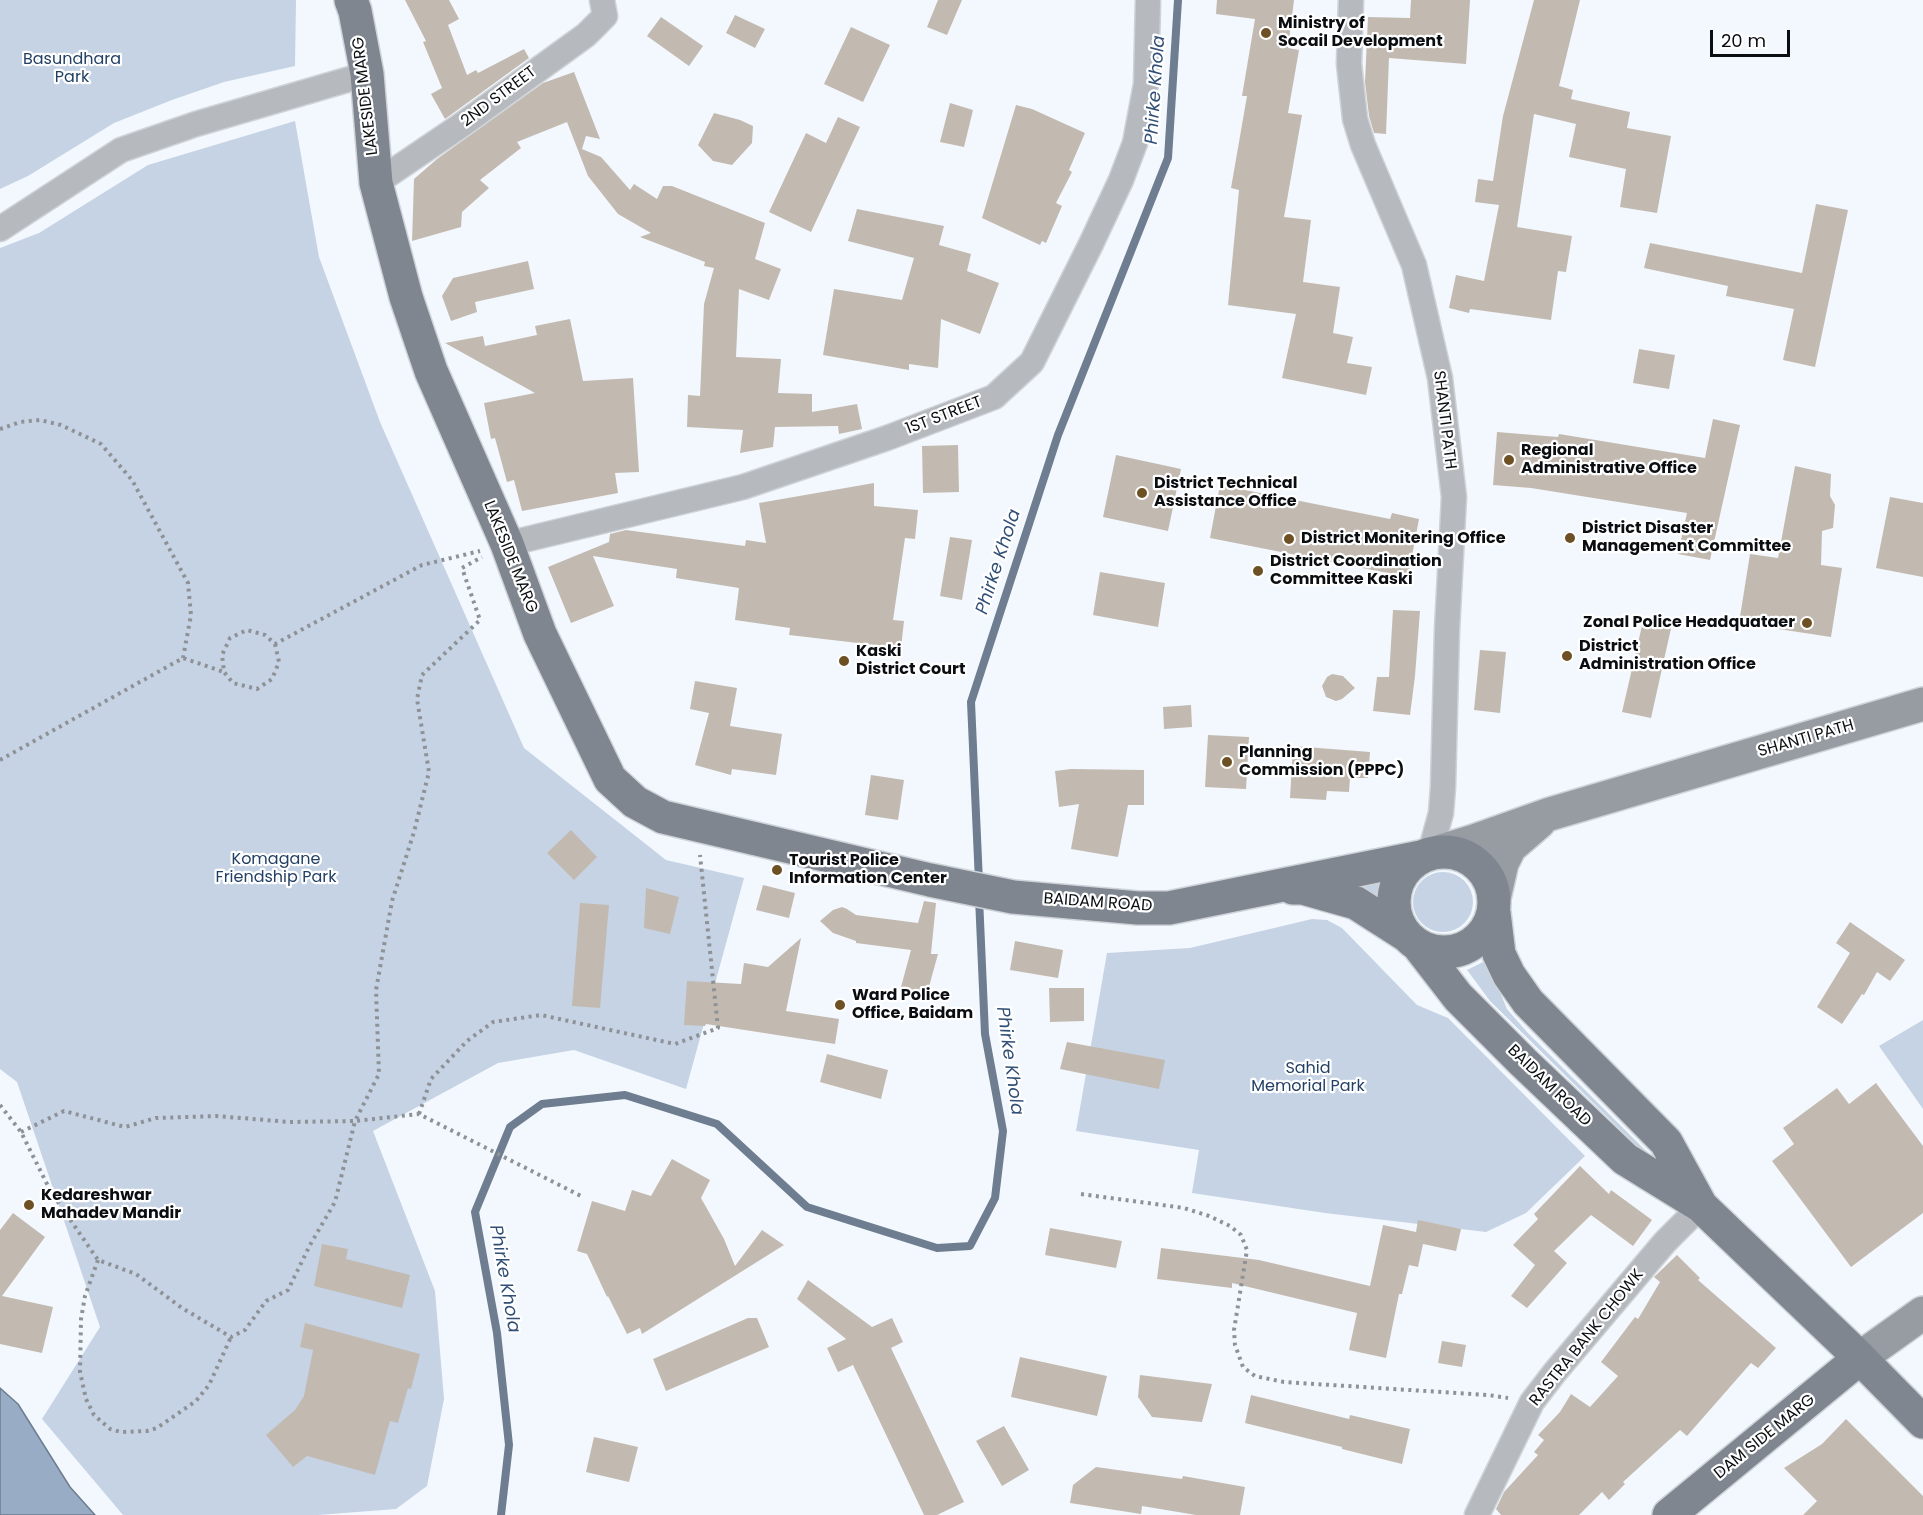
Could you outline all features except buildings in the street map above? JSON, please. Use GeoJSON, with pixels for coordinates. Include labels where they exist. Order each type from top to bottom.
{"type":"FeatureCollection","features":[{"type":"Feature","properties":{"kind":"main road","name":"LAKESIDE MARG"},"geometry":{"type":"LineString","coordinates":[[358,4],[367,74],[376,183],[406,297],[431,371],[507,544],[540,634],[610,779],[635,802],[663,817],[930,880]]}},
{"type":"Feature","properties":{"kind":"main road","name":"SHANTI PATH"},"geometry":{"type":"LineString","coordinates":[[1431,854],[1474,842],[1550,814],[1923,704]]}},
{"type":"Feature","properties":{"kind":"main road","name":"SHANTI PATH"},"geometry":{"type":"LineString","coordinates":[[1494,904],[1502,863],[1510,847],[1529,828],[1550,814]]}},
{"type":"Feature","properties":{"kind":"main road","name":"BAIDAM ROAD"},"geometry":{"type":"LineString","coordinates":[[930,880],[1013,897],[1138,908],[1169,908],[1431,854],[1453,852],[1476,862],[1491,882],[1498,954],[1509,975],[1528,1002],[1666,1142],[1701,1206]]}},
{"type":"Feature","properties":{"kind":"main road","name":"BAIDAM ROAD"},"geometry":{"type":"LineString","coordinates":[[1431,854],[1404,872],[1394,892],[1395,915],[1458,997],[1522,1062],[1625,1159],[1701,1206],[1923,1422]]}},
{"type":"Feature","properties":{"kind":"main road","name":"BAIDAM ROAD"},"geometry":{"type":"LineString","coordinates":[[1266,887],[1303,888],[1356,903],[1412,940],[1430,950],[1444,952],[1457,951],[1470,946],[1481,937],[1489,926],[1494,904]]}},
{"type":"Feature","properties":{"kind":"main road"},"geometry":{"type":"LineString","coordinates":[[1860,1359],[1923,1313]]}},
{"type":"Feature","properties":{"kind":"main road","name":"DAM SIDE MARG"},"geometry":{"type":"LineString","coordinates":[[1669,1515],[1860,1359]]}},
{"type":"Feature","properties":{"kind":"street","name":"2ND STREET"},"geometry":{"type":"LineString","coordinates":[[376,183],[463,124],[586,34],[605,16],[602,0]]}},
{"type":"Feature","properties":{"kind":"street","name":"1ST STREET"},"geometry":{"type":"LineString","coordinates":[[507,544],[743,487],[886,438],[994,397],[1032,362],[1121,180],[1135,143],[1146,84],[1149,0]]}},
{"type":"Feature","properties":{"kind":"street","name":"SHANTI PATH"},"geometry":{"type":"LineString","coordinates":[[1351,0],[1349,64],[1355,119],[1363,145],[1414,265],[1440,378],[1454,497],[1447,630],[1443,787],[1441,813],[1431,854]]}},
{"type":"Feature","properties":{"kind":"street"},"geometry":{"type":"LineString","coordinates":[[0,229],[121,150],[196,124],[367,74]]}},
{"type":"Feature","properties":{"kind":"street","name":"RASTRA BANK CHOWK"},"geometry":{"type":"LineString","coordinates":[[1477,1515],[1532,1402],[1665,1242],[1701,1206]]}},
{"type":"Feature","properties":{"kind":"path"},"geometry":{"type":"LineString","coordinates":[[0,429],[20,422],[40,420],[61,425],[101,444],[132,480],[188,583],[191,615],[183,658]]}},
{"type":"Feature","properties":{"kind":"path"},"geometry":{"type":"LineString","coordinates":[[275,645],[422,565],[507,544]]}},
{"type":"Feature","properties":{"kind":"path"},"geometry":{"type":"LineString","coordinates":[[98,1260],[85,1296],[81,1319],[80,1372],[86,1399],[94,1415],[110,1429],[121,1432],[147,1431],[157,1428],[196,1401],[209,1385],[231,1337],[245,1330],[266,1301],[288,1290],[335,1202],[355,1121],[380,1074],[376,990],[392,901],[414,832],[429,772],[417,699],[422,675],[480,620],[462,567],[507,544]]}},
{"type":"Feature","properties":{"kind":"path"},"geometry":{"type":"LineString","coordinates":[[0,760],[183,658],[224,672],[233,683],[256,689],[272,679],[279,662],[275,645],[266,635],[247,630],[230,638],[222,655],[224,672]]}},
{"type":"Feature","properties":{"kind":"path"},"geometry":{"type":"LineString","coordinates":[[419,1114],[431,1079],[467,1041],[493,1022],[541,1015],[675,1044],[718,1028],[697,825]]}},
{"type":"Feature","properties":{"kind":"path"},"geometry":{"type":"LineString","coordinates":[[0,1106],[21,1132],[51,1192],[98,1260],[136,1274],[182,1308],[231,1337]]}},
{"type":"Feature","properties":{"kind":"path"},"geometry":{"type":"LineString","coordinates":[[21,1132],[64,1111],[125,1127],[156,1118],[216,1116],[290,1122],[355,1121],[419,1114],[583,1197]]}},
{"type":"Feature","properties":{"kind":"path"},"geometry":{"type":"LineString","coordinates":[[1081,1194],[1184,1209],[1209,1216],[1241,1234],[1247,1250],[1234,1330],[1235,1345],[1243,1367],[1255,1376],[1284,1382],[1488,1395],[1532,1402]]}},
{"type":"Feature","properties":{"kind":"green space","name":"Basundhara Park"},"geometry":{"type":"Polygon","coordinates":[[[0,0],[296,0],[295,66],[224,82],[114,123],[28,176],[0,189],[0,0]]]}},
{"type":"Feature","properties":{"kind":"green space","name":"Komagane Friendship Park"},"geometry":{"type":"Polygon","coordinates":[[[295,121],[319,257],[380,422],[524,748],[666,860],[744,878],[686,1089],[574,1050],[498,1063],[373,1131],[435,1291],[444,1399],[427,1486],[396,1509],[318,1515],[123,1515],[42,1419],[100,1327],[17,1082],[0,1069],[0,248],[39,233],[148,165],[295,121]]]}},
{"type":"Feature","properties":{"kind":"green space"},"geometry":{"type":"Polygon","coordinates":[[[1443,872],[1460,877],[1468,885],[1473,902],[1468,919],[1460,927],[1443,932],[1426,927],[1418,919],[1413,902],[1418,885],[1426,877],[1443,872]]]}},
{"type":"Feature","properties":{"kind":"green space"},"geometry":{"type":"Polygon","coordinates":[[[1392,877],[1386,890],[1384,904],[1335,887],[1392,877]]]}},
{"type":"Feature","properties":{"kind":"green space","name":"Sahid Memorial Park"},"geometry":{"type":"Polygon","coordinates":[[[1312,919],[1327,920],[1342,928],[1417,1005],[1448,1018],[1585,1156],[1526,1213],[1486,1232],[1325,1213],[1192,1193],[1199,1150],[1076,1131],[1107,953],[1190,948],[1312,919]]]}},
{"type":"Feature","properties":{"kind":"green space"},"geometry":{"type":"Polygon","coordinates":[[[1491,958],[1492,973],[1507,1009],[1527,1032],[1658,1163],[1656,1165],[1490,1001],[1467,970],[1491,958]]]}},
{"type":"Feature","properties":{"kind":"green space"},"geometry":{"type":"Polygon","coordinates":[[[1923,1020],[1923,1109],[1879,1046],[1923,1020]]]}},
{"type":"Feature","properties":{"kind":"shaded area"},"geometry":{"type":"Polygon","coordinates":[[[0,1388],[18,1404],[70,1487],[95,1515],[0,1515],[0,1388]]]}},
{"type":"Feature","properties":{"kind":"waterway","name":"Phirke Khola"},"geometry":{"type":"LineString","coordinates":[[979,882],[971,702],[1058,435],[1168,158],[1178,0]]}},
{"type":"Feature","properties":{"kind":"waterway","name":"Phirke Khola"},"geometry":{"type":"LineString","coordinates":[[501,1515],[509,1445],[497,1333],[475,1212],[510,1127],[542,1104],[625,1095],[717,1124],[807,1207],[937,1248],[970,1246],[995,1198],[1003,1131],[985,1034],[979,898]]}},
{"type":"Feature","properties":{"kind":"place","name":"Ministry of Socail Development"},"geometry":{"type":"Point","coordinates":[1266,33]}},
{"type":"Feature","properties":{"kind":"place","name":"Regional Administrative Office"},"geometry":{"type":"Point","coordinates":[1509,460]}},
{"type":"Feature","properties":{"kind":"place","name":"District Technical Assistance Office"},"geometry":{"type":"Point","coordinates":[1142,493]}},
{"type":"Feature","properties":{"kind":"place","name":"District Disaster Management Committee"},"geometry":{"type":"Point","coordinates":[1570,538]}},
{"type":"Feature","properties":{"kind":"place","name":"District Monitering Office"},"geometry":{"type":"Point","coordinates":[1289,539]}},
{"type":"Feature","properties":{"kind":"place","name":"District Coordination Committee Kaski"},"geometry":{"type":"Point","coordinates":[1258,571]}},
{"type":"Feature","properties":{"kind":"place","name":"Zonal Police Headquataer"},"geometry":{"type":"Point","coordinates":[1807,623]}},
{"type":"Feature","properties":{"kind":"place","name":"District Administration Office"},"geometry":{"type":"Point","coordinates":[1567,656]}},
{"type":"Feature","properties":{"kind":"place","name":"Kaski District Court"},"geometry":{"type":"Point","coordinates":[844,661]}},
{"type":"Feature","properties":{"kind":"place","name":"Planning Commission (PPPC)"},"geometry":{"type":"Point","coordinates":[1227,762]}},
{"type":"Feature","properties":{"kind":"place","name":"Tourist Police Information Center"},"geometry":{"type":"Point","coordinates":[777,870]}},
{"type":"Feature","properties":{"kind":"place","name":"Ward Police Office, Baidam"},"geometry":{"type":"Point","coordinates":[840,1005]}},
{"type":"Feature","properties":{"kind":"place","name":"Kedareshwar Mahadev Mandir"},"geometry":{"type":"Point","coordinates":[29,1205]}}]}
